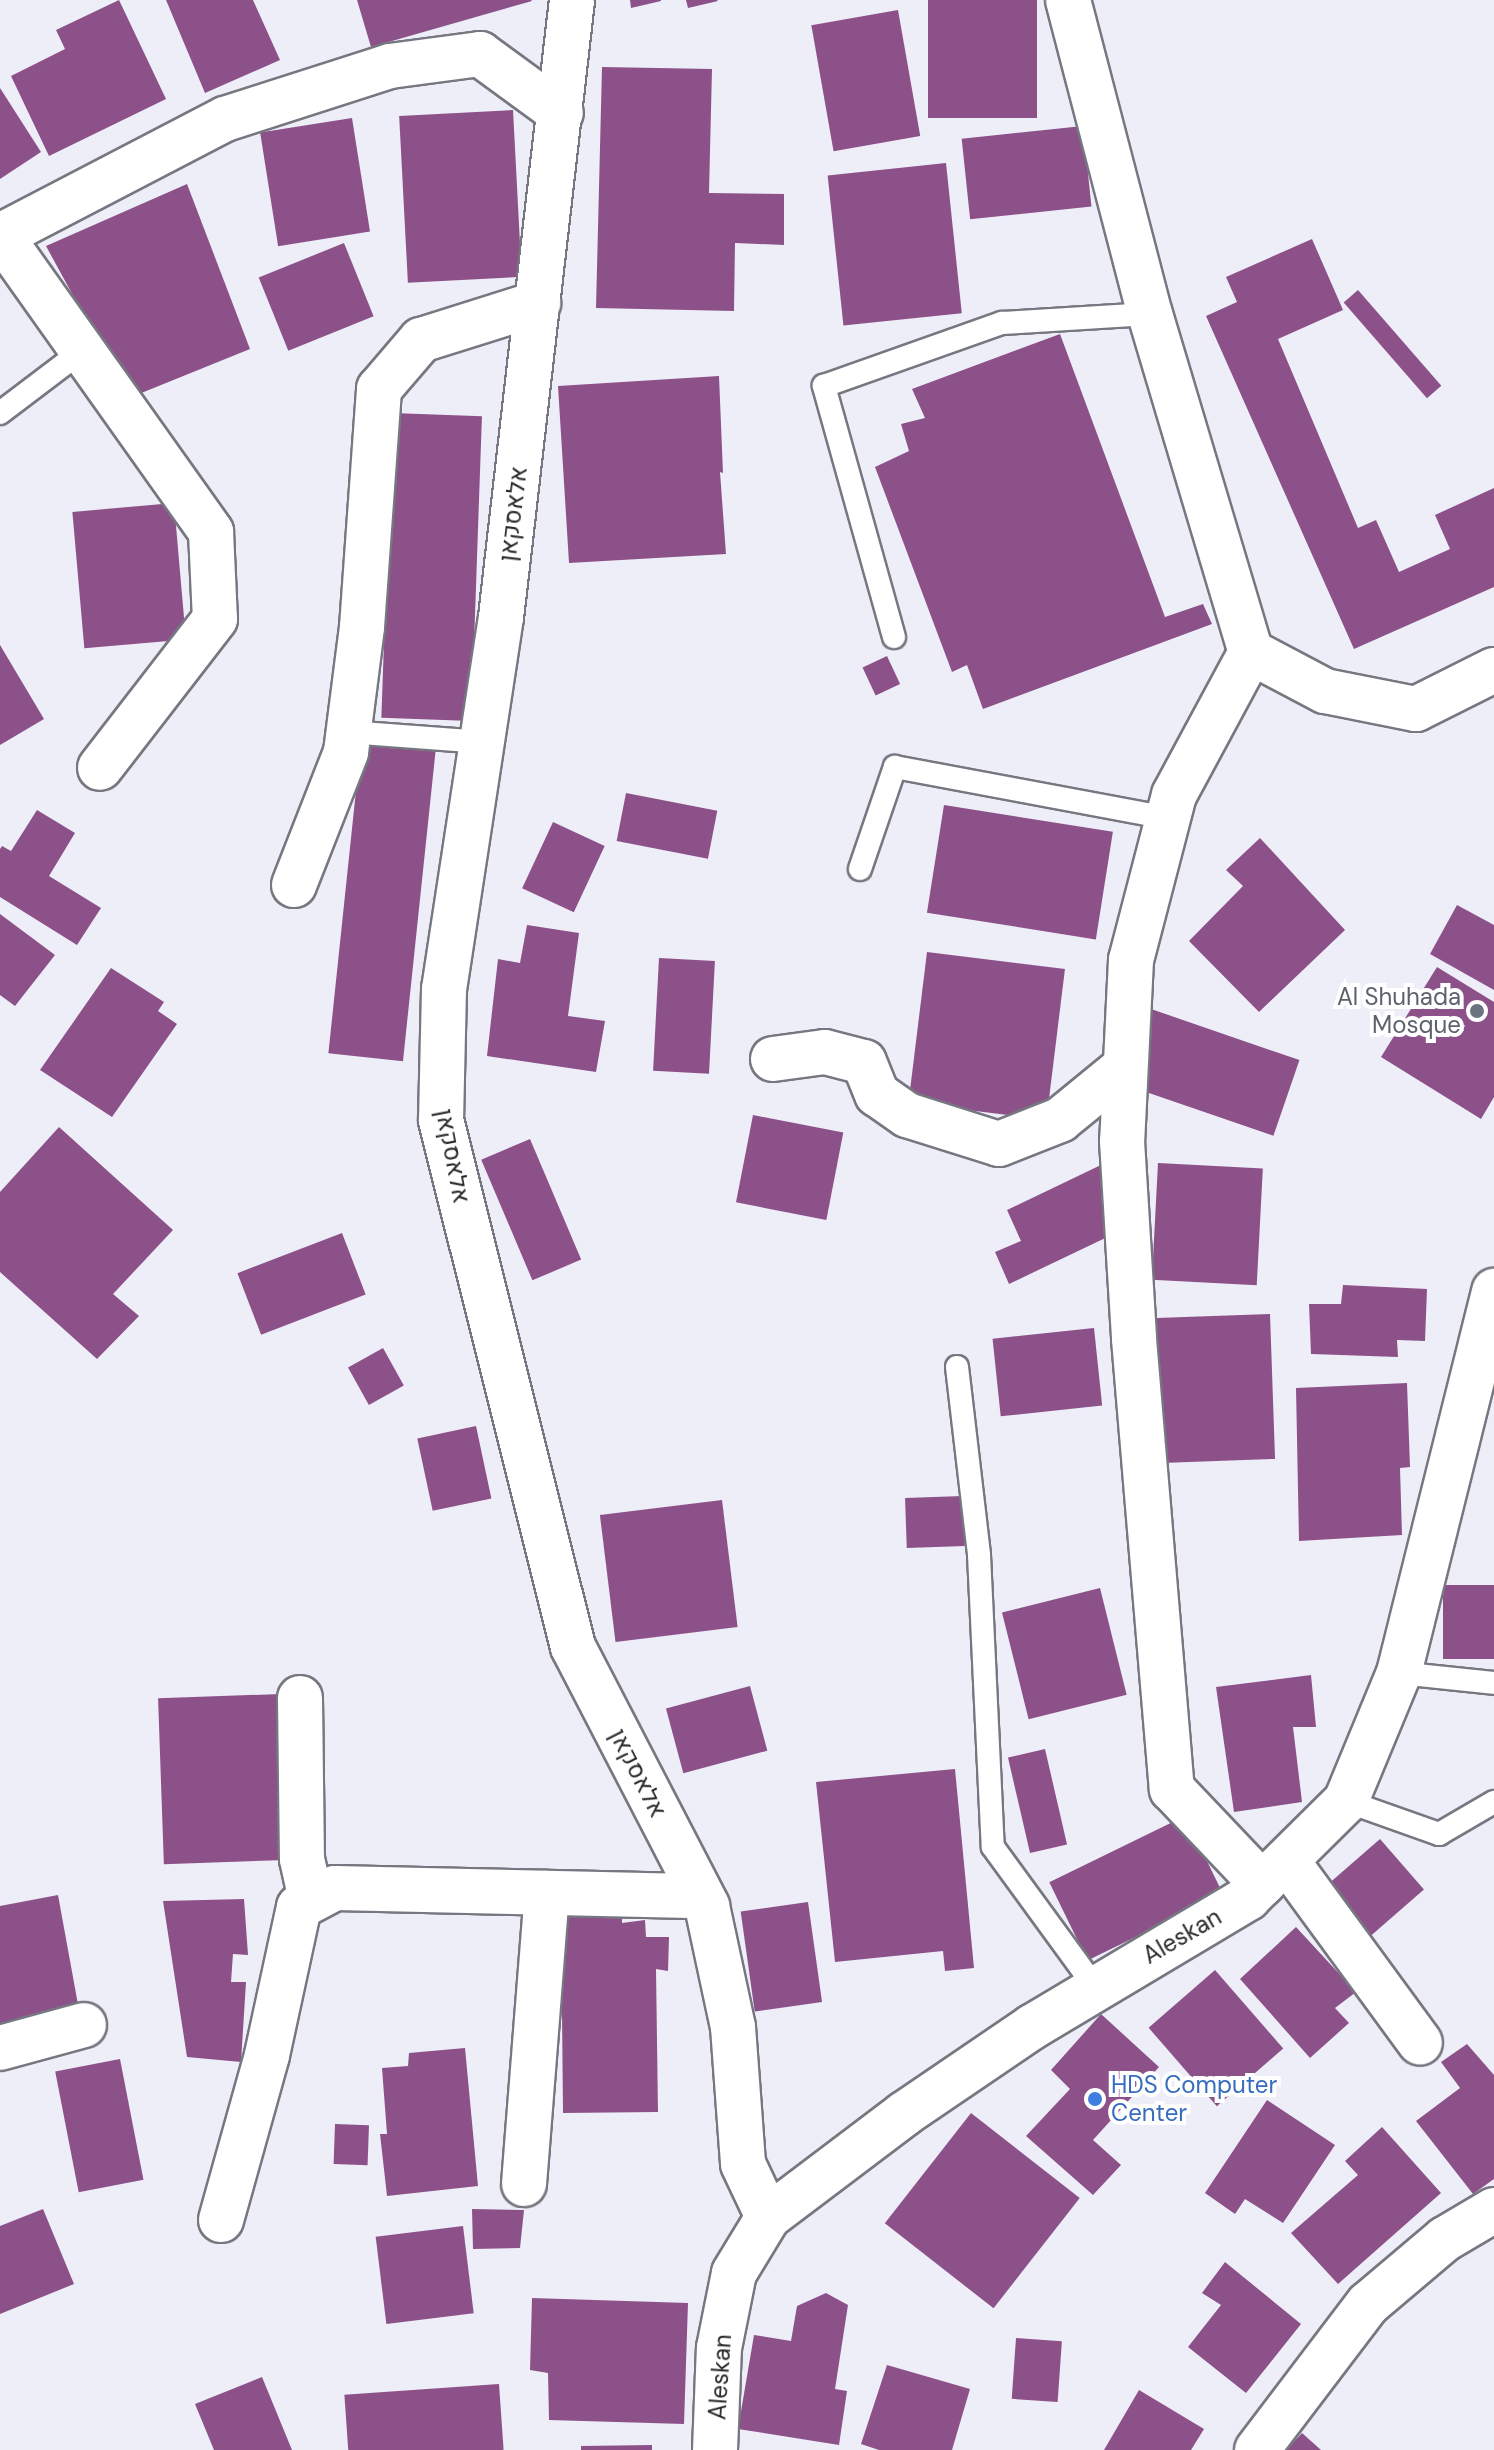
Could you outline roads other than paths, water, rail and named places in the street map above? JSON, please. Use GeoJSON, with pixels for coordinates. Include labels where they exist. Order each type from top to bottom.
{"type":"FeatureCollection","features":[{"type":"Feature","properties":{"kind":"street","name":"אלאסקאן"},"geometry":{"type":"LineString","coordinates":[[572,0],[501,617],[444,989],[441,1120],[573,1647],[701,1896],[733,2027],[743,2164],[768,2217]]}},
{"type":"Feature","properties":{"kind":"street"},"geometry":{"type":"LineString","coordinates":[[1068,0],[1150,314],[1251,652],[1174,795],[1131,960],[1122,1141],[1134,1339],[1172,1789],[1275,1873],[1420,2043]]}},
{"type":"Feature","properties":{"kind":"street"},"geometry":{"type":"LineString","coordinates":[[100,768],[215,619],[211,532],[0,236],[225,119],[390,66],[480,54],[561,113]]}},
{"type":"Feature","properties":{"kind":"street"},"geometry":{"type":"LineString","coordinates":[[294,885],[346,752],[362,627],[379,389],[421,340],[538,303]]}},
{"type":"Feature","properties":{"kind":"street"},"geometry":{"type":"LineString","coordinates":[[1251,652],[1325,691],[1416,709],[1494,670]]}},
{"type":"Feature","properties":{"kind":"street"},"geometry":{"type":"LineString","coordinates":[[773,1059],[825,1052],[864,1062],[877,1094],[907,1115],[999,1144],[1060,1120],[1125,1067]]}},
{"type":"Feature","properties":{"kind":"street","name":"Aleskan"},"geometry":{"type":"LineString","coordinates":[[715,2450],[719,2348],[734,2273],[768,2217],[904,2114],[1096,1988],[1248,1898],[1346,1801],[1399,1673],[1494,1291]]}},
{"type":"Feature","properties":{"kind":"street"},"geometry":{"type":"LineString","coordinates":[[300,1698],[302,1859],[311,1900]]}},
{"type":"Feature","properties":{"kind":"street"},"geometry":{"type":"LineString","coordinates":[[221,2220],[267,2055],[299,1907],[335,1888],[701,1896]]}},
{"type":"Feature","properties":{"kind":"street"},"geometry":{"type":"LineString","coordinates":[[524,2184],[547,1893]]}},
{"type":"Feature","properties":{"kind":"street"},"geometry":{"type":"LineString","coordinates":[[0,2048],[84,2025]]}},
{"type":"Feature","properties":{"kind":"street"},"geometry":{"type":"LineString","coordinates":[[1257,2450],[1368,2304],[1445,2239],[1494,2210]]}},
{"type":"Feature","properties":{"kind":"lane"},"geometry":{"type":"LineString","coordinates":[[894,637],[824,386],[1002,323],[1150,314]]}},
{"type":"Feature","properties":{"kind":"lane"},"geometry":{"type":"LineString","coordinates":[[0,413],[83,350]]}},
{"type":"Feature","properties":{"kind":"lane"},"geometry":{"type":"LineString","coordinates":[[349,732],[482,742]]}},
{"type":"Feature","properties":{"kind":"lane"},"geometry":{"type":"LineString","coordinates":[[860,869],[895,767],[1168,818]]}},
{"type":"Feature","properties":{"kind":"lane"},"geometry":{"type":"LineString","coordinates":[[957,1367],[979,1555],[993,1847],[1096,1988]]}},
{"type":"Feature","properties":{"kind":"lane"},"geometry":{"type":"LineString","coordinates":[[1399,1673],[1494,1683]]}},
{"type":"Feature","properties":{"kind":"lane"},"geometry":{"type":"LineString","coordinates":[[1346,1801],[1439,1834],[1494,1802]]}},
{"type":"Feature","properties":{"kind":"place","name":"Al Shuhada Mosque"},"geometry":{"type":"Point","coordinates":[1477,1011]}},
{"type":"Feature","properties":{"kind":"place","name":"HDS Computer Center"},"geometry":{"type":"Point","coordinates":[1095,2099]}}]}
